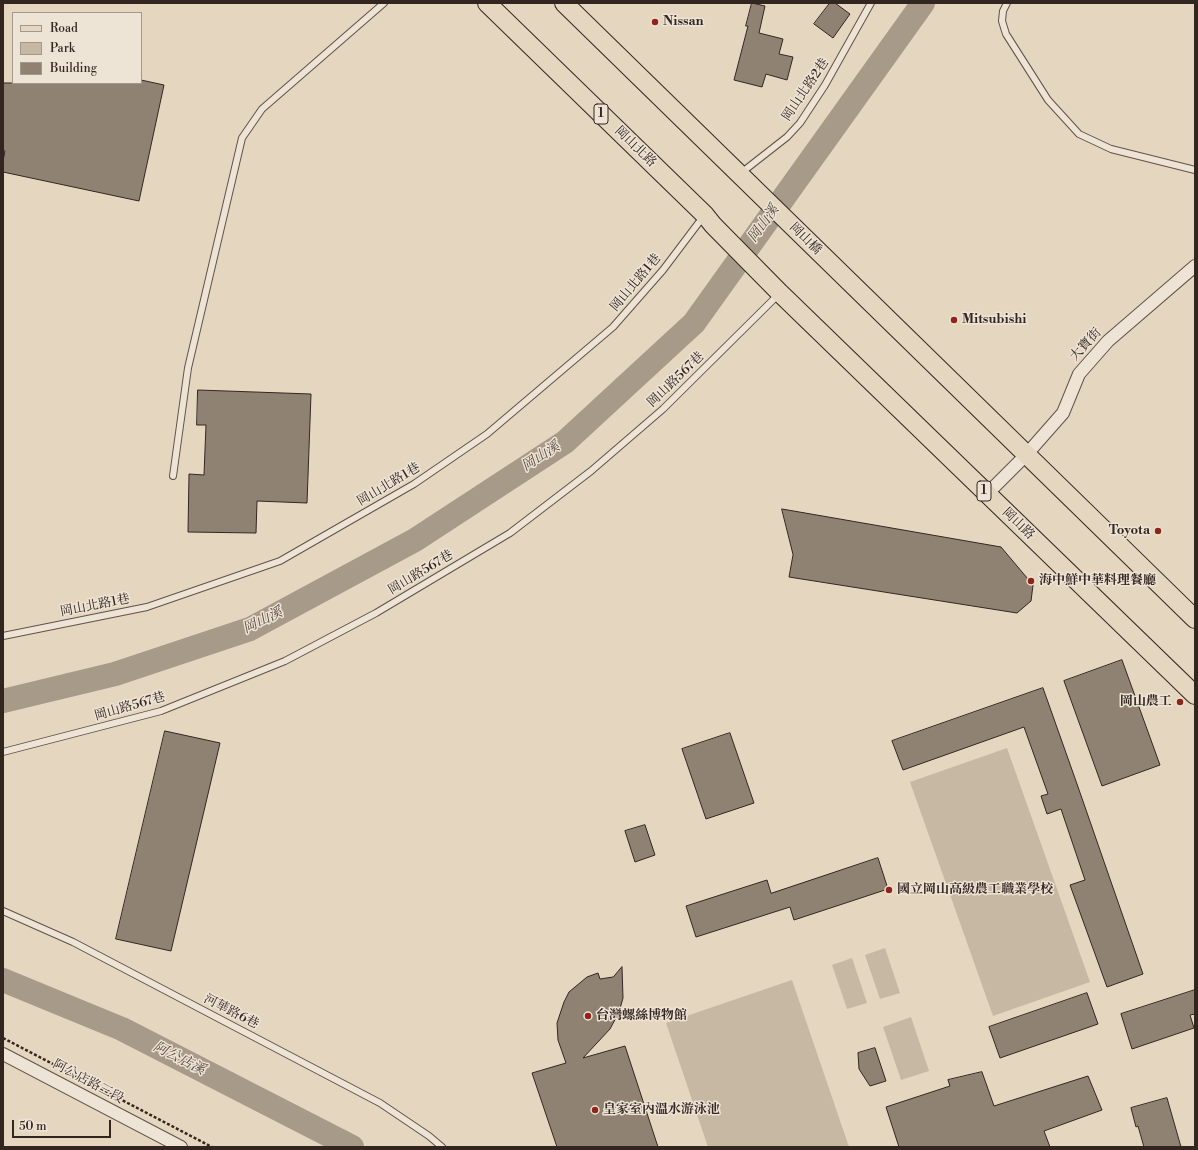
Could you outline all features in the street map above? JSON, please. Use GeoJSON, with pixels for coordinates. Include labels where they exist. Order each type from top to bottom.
{"type":"FeatureCollection","features":[{"type":"Feature","properties":{"kind":"main road","name":"岡山北路"},"geometry":{"type":"LineString","coordinates":[[488,3],[709,220]]}},
{"type":"Feature","properties":{"kind":"main road"},"geometry":{"type":"LineString","coordinates":[[564,3],[740,174]]}},
{"type":"Feature","properties":{"kind":"main road","name":"岡山橋"},"geometry":{"type":"LineString","coordinates":[[740,174],[1026,455]]}},
{"type":"Feature","properties":{"kind":"main road","name":"1"},"geometry":{"type":"LineString","coordinates":[[709,220],[776,289]]}},
{"type":"Feature","properties":{"kind":"main road","name":"岡山路"},"geometry":{"type":"LineString","coordinates":[[776,289],[1195,695]]}},
{"type":"Feature","properties":{"kind":"main road"},"geometry":{"type":"LineString","coordinates":[[1026,455],[1195,619]]}},
{"type":"Feature","properties":{"kind":"street","name":"大寶街"},"geometry":{"type":"LineString","coordinates":[[987,494],[1026,455],[1064,413],[1079,374],[1108,341],[1195,266]]}},
{"type":"Feature","properties":{"kind":"street","name":"阿公店路三段"},"geometry":{"type":"LineString","coordinates":[[3,1054],[181,1147]]}},
{"type":"Feature","properties":{"kind":"lane"},"geometry":{"type":"LineString","coordinates":[[173,476],[188,368],[242,138],[262,109],[384,3]]}},
{"type":"Feature","properties":{"kind":"lane","name":"岡山北路2巷"},"geometry":{"type":"LineString","coordinates":[[740,174],[787,137],[800,122],[825,85],[871,3]]}},
{"type":"Feature","properties":{"kind":"lane"},"geometry":{"type":"LineString","coordinates":[[1007,3],[1003,11],[1002,21],[1006,34],[1048,100],[1079,134],[1111,149],[1195,170]]}},
{"type":"Feature","properties":{"kind":"lane","name":"岡山北路1巷"},"geometry":{"type":"LineString","coordinates":[[3,636],[147,607],[280,561],[414,484],[487,434],[613,327],[709,220]]}},
{"type":"Feature","properties":{"kind":"lane","name":"岡山路567巷"},"geometry":{"type":"LineString","coordinates":[[3,752],[161,711],[285,661],[389,605],[510,533],[591,471],[663,409],[776,289]]}},
{"type":"Feature","properties":{"kind":"lane","name":"河華路6巷"},"geometry":{"type":"LineString","coordinates":[[3,911],[73,942],[374,1099],[429,1136],[442,1147]]}},
{"type":"Feature","properties":{"kind":"path"},"geometry":{"type":"LineString","coordinates":[[3,1038],[212,1147]]}},
{"type":"Feature","properties":{"kind":"green space"},"geometry":{"type":"Polygon","coordinates":[[[1007,748],[1090,982],[993,1016],[910,782],[1007,748]]]}},
{"type":"Feature","properties":{"kind":"green space"},"geometry":{"type":"Polygon","coordinates":[[[885,948],[900,993],[880,999],[865,955],[885,948]]]}},
{"type":"Feature","properties":{"kind":"green space"},"geometry":{"type":"Polygon","coordinates":[[[852,958],[867,1003],[847,1009],[832,965],[852,958]]]}},
{"type":"Feature","properties":{"kind":"green space"},"geometry":{"type":"Polygon","coordinates":[[[792,980],[849,1147],[708,1147],[666,1023],[792,980]]]}},
{"type":"Feature","properties":{"kind":"green space"},"geometry":{"type":"Polygon","coordinates":[[[911,1017],[929,1071],[901,1080],[883,1027],[911,1017]]]}},
{"type":"Feature","properties":{"kind":"building"},"geometry":{"type":"Polygon","coordinates":[[[752,3],[765,6],[759,33],[783,39],[779,54],[793,57],[787,80],[766,74],[762,87],[734,80],[748,26],[746,26],[752,3]]]}},
{"type":"Feature","properties":{"kind":"building"},"geometry":{"type":"Polygon","coordinates":[[[830,3],[835,3],[850,14],[833,38],[814,24],[830,3]]]}},
{"type":"Feature","properties":{"kind":"building"},"geometry":{"type":"Polygon","coordinates":[[[142,80],[164,85],[139,201],[3,172],[5,151],[3,150],[3,83],[142,84],[142,80]]]}},
{"type":"Feature","properties":{"kind":"building"},"geometry":{"type":"Polygon","coordinates":[[[198,390],[311,394],[307,503],[257,501],[256,533],[188,532],[189,474],[204,475],[206,425],[197,425],[198,390]]]}},
{"type":"Feature","properties":{"kind":"building"},"geometry":{"type":"Polygon","coordinates":[[[782,509],[1001,547],[1033,585],[1031,601],[1017,613],[789,577],[793,555],[782,509]]]}},
{"type":"Feature","properties":{"kind":"building"},"geometry":{"type":"Polygon","coordinates":[[[1122,660],[1160,765],[1102,786],[1064,681],[1122,660]]]}},
{"type":"Feature","properties":{"kind":"building"},"geometry":{"type":"Polygon","coordinates":[[[1043,688],[1143,974],[1107,987],[1070,885],[1085,880],[1061,809],[1047,814],[1041,796],[1048,794],[1024,727],[903,770],[892,741],[1043,688]]]}},
{"type":"Feature","properties":{"kind":"building"},"geometry":{"type":"Polygon","coordinates":[[[165,731],[220,743],[171,951],[116,939],[165,731]]]}},
{"type":"Feature","properties":{"kind":"building"},"geometry":{"type":"Polygon","coordinates":[[[730,733],[754,803],[706,819],[682,749],[730,733]]]}},
{"type":"Feature","properties":{"kind":"building"},"geometry":{"type":"Polygon","coordinates":[[[645,825],[655,855],[635,862],[625,831],[645,825]]]}},
{"type":"Feature","properties":{"kind":"building"},"geometry":{"type":"Polygon","coordinates":[[[878,858],[888,889],[794,920],[790,907],[696,937],[686,906],[767,880],[771,893],[878,858]]]}},
{"type":"Feature","properties":{"kind":"building","name":"皇家室內溫水游泳池"},"geometry":{"type":"Polygon","coordinates":[[[622,967],[623,998],[619,1012],[610,1029],[583,1058],[625,1046],[658,1147],[557,1147],[532,1073],[566,1063],[558,1040],[557,1023],[569,992],[587,977],[598,973],[600,979],[613,977],[622,967]]]}},
{"type":"Feature","properties":{"kind":"building"},"geometry":{"type":"Polygon","coordinates":[[[1195,990],[1195,1014],[1190,1015],[1194,1028],[1132,1049],[1121,1014],[1195,990]]]}},
{"type":"Feature","properties":{"kind":"building"},"geometry":{"type":"Polygon","coordinates":[[[1087,993],[1098,1024],[1000,1058],[989,1027],[1087,993]]]}},
{"type":"Feature","properties":{"kind":"building"},"geometry":{"type":"Polygon","coordinates":[[[875,1048],[886,1081],[870,1086],[859,1069],[858,1053],[875,1048]]]}},
{"type":"Feature","properties":{"kind":"building"},"geometry":{"type":"Polygon","coordinates":[[[982,1072],[994,1106],[1088,1076],[1102,1110],[1044,1131],[1050,1147],[899,1147],[886,1107],[950,1086],[948,1080],[982,1072]]]}},
{"type":"Feature","properties":{"kind":"building"},"geometry":{"type":"Polygon","coordinates":[[[1167,1098],[1181,1147],[1144,1147],[1138,1126],[1136,1127],[1131,1108],[1167,1098]]]}},
{"type":"Feature","properties":{"kind":"waterway","name":"岡山溪"},"geometry":{"type":"LineString","coordinates":[[3,701],[115,674],[250,629],[415,540],[565,442],[694,323],[923,3]]}},
{"type":"Feature","properties":{"kind":"waterway","name":"阿公店溪"},"geometry":{"type":"LineString","coordinates":[[3,980],[122,1029],[352,1147]]}},
{"type":"Feature","properties":{"kind":"place","name":"Nissan"},"geometry":{"type":"Point","coordinates":[655,22]}},
{"type":"Feature","properties":{"kind":"place","name":"Mitsubishi"},"geometry":{"type":"Point","coordinates":[954,320]}},
{"type":"Feature","properties":{"kind":"place","name":"Toyota"},"geometry":{"type":"Point","coordinates":[1158,531]}},
{"type":"Feature","properties":{"kind":"place","name":"海中鮮中華料理餐廳"},"geometry":{"type":"Point","coordinates":[1031,581]}},
{"type":"Feature","properties":{"kind":"place","name":"岡山農工"},"geometry":{"type":"Point","coordinates":[1180,702]}},
{"type":"Feature","properties":{"kind":"place","name":"國立岡山高級農工職業學校"},"geometry":{"type":"Point","coordinates":[889,890]}},
{"type":"Feature","properties":{"kind":"place","name":"台灣螺絲博物館"},"geometry":{"type":"Point","coordinates":[588,1016]}},
{"type":"Feature","properties":{"kind":"place","name":"皇家室內溫水游泳池"},"geometry":{"type":"Point","coordinates":[595,1110]}}]}
